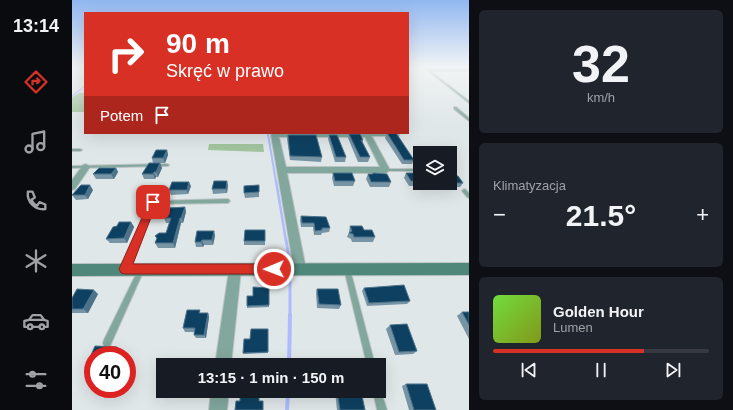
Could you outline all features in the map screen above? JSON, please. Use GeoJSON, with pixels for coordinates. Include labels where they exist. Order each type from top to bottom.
{"type":"FeatureCollection","features":[{"type":"Feature","properties":{"kind":"street"},"geometry":{"type":"LineString","coordinates":[[282,170],[386,170],[367,135],[275,134],[300,269]]}},
{"type":"Feature","properties":{"kind":"street"},"geometry":{"type":"LineString","coordinates":[[72,186],[86,167]]}},
{"type":"Feature","properties":{"kind":"street"},"geometry":{"type":"LineString","coordinates":[[72,270],[469,268]]}},
{"type":"Feature","properties":{"kind":"street"},"geometry":{"type":"LineString","coordinates":[[224,358],[235,270]]}},
{"type":"Feature","properties":{"kind":"street"},"geometry":{"type":"LineString","coordinates":[[218,410],[219,398]]}},
{"type":"Feature","properties":{"kind":"lane"},"geometry":{"type":"LineString","coordinates":[[449,86],[469,102]]}},
{"type":"Feature","properties":{"kind":"lane"},"geometry":{"type":"LineString","coordinates":[[455,108],[469,120]]}},
{"type":"Feature","properties":{"kind":"lane"},"geometry":{"type":"LineString","coordinates":[[367,135],[397,135]]}},
{"type":"Feature","properties":{"kind":"lane"},"geometry":{"type":"LineString","coordinates":[[72,150],[80,150]]}},
{"type":"Feature","properties":{"kind":"lane"},"geometry":{"type":"LineString","coordinates":[[72,167],[167,165]]}},
{"type":"Feature","properties":{"kind":"lane"},"geometry":{"type":"LineString","coordinates":[[386,170],[413,170]]}},
{"type":"Feature","properties":{"kind":"lane"},"geometry":{"type":"LineString","coordinates":[[464,191],[469,196]]}},
{"type":"Feature","properties":{"kind":"lane"},"geometry":{"type":"LineString","coordinates":[[125,269],[153,202],[228,201]]}},
{"type":"Feature","properties":{"kind":"lane"},"geometry":{"type":"LineString","coordinates":[[107,343],[141,269]]}},
{"type":"Feature","properties":{"kind":"lane"},"geometry":{"type":"LineString","coordinates":[[347,269],[369,358]]}},
{"type":"Feature","properties":{"kind":"lane"},"geometry":{"type":"LineString","coordinates":[[379,398],[382,410]]}},
{"type":"Feature","properties":{"kind":"green space"},"geometry":{"type":"Polygon","coordinates":[[[79,93],[84,93],[84,112],[72,112],[72,97],[79,93]]]}},
{"type":"Feature","properties":{"kind":"green space"},"geometry":{"type":"Polygon","coordinates":[[[209,144],[263,144],[264,152],[208,150],[209,144]]]}},
{"type":"Feature","properties":{"kind":"building"},"geometry":{"type":"Polygon","coordinates":[[[349,134],[360,134],[363,140],[361,140],[370,157],[360,157],[349,134]]]}},
{"type":"Feature","properties":{"kind":"building"},"geometry":{"type":"Polygon","coordinates":[[[388,134],[397,134],[413,160],[404,160],[388,134]]]}},
{"type":"Feature","properties":{"kind":"building"},"geometry":{"type":"Polygon","coordinates":[[[288,135],[316,135],[322,157],[290,156],[288,135]]]}},
{"type":"Feature","properties":{"kind":"building"},"geometry":{"type":"Polygon","coordinates":[[[329,135],[337,135],[346,157],[336,157],[329,135]]]}},
{"type":"Feature","properties":{"kind":"building"},"geometry":{"type":"Polygon","coordinates":[[[156,150],[167,150],[163,158],[152,158],[156,150]]]}},
{"type":"Feature","properties":{"kind":"building"},"geometry":{"type":"Polygon","coordinates":[[[149,163],[160,163],[156,172],[153,174],[142,174],[149,163]]]}},
{"type":"Feature","properties":{"kind":"building"},"geometry":{"type":"Polygon","coordinates":[[[99,168],[116,168],[111,174],[93,174],[99,168]]]}},
{"type":"Feature","properties":{"kind":"building"},"geometry":{"type":"Polygon","coordinates":[[[333,173],[352,173],[355,181],[335,181],[333,173]]]}},
{"type":"Feature","properties":{"kind":"building"},"geometry":{"type":"Polygon","coordinates":[[[406,173],[413,173],[413,181],[411,181],[406,173]]]}},
{"type":"Feature","properties":{"kind":"building"},"geometry":{"type":"Polygon","coordinates":[[[368,174],[387,174],[391,182],[371,182],[368,174]]]}},
{"type":"Feature","properties":{"kind":"building"},"geometry":{"type":"Polygon","coordinates":[[[457,176],[458,176],[463,183],[457,183],[457,176]]]}},
{"type":"Feature","properties":{"kind":"building"},"geometry":{"type":"Polygon","coordinates":[[[214,181],[227,181],[226,189],[212,189],[214,181]]]}},
{"type":"Feature","properties":{"kind":"building"},"geometry":{"type":"Polygon","coordinates":[[[172,182],[189,182],[187,190],[169,190],[172,182]]]}},
{"type":"Feature","properties":{"kind":"building"},"geometry":{"type":"Polygon","coordinates":[[[81,185],[90,185],[85,195],[72,195],[81,185]]]}},
{"type":"Feature","properties":{"kind":"building"},"geometry":{"type":"Polygon","coordinates":[[[259,185],[259,192],[244,193],[244,186],[259,185]]]}},
{"type":"Feature","properties":{"kind":"building"},"geometry":{"type":"Polygon","coordinates":[[[185,207],[180,218],[173,243],[155,243],[157,238],[155,236],[159,233],[166,233],[171,218],[164,218],[168,208],[185,207]]]}},
{"type":"Feature","properties":{"kind":"building"},"geometry":{"type":"Polygon","coordinates":[[[301,216],[326,217],[330,228],[322,228],[322,230],[315,231],[314,223],[302,223],[301,216]]]}},
{"type":"Feature","properties":{"kind":"building"},"geometry":{"type":"Polygon","coordinates":[[[119,222],[131,222],[124,238],[106,239],[113,227],[117,226],[119,222]]]}},
{"type":"Feature","properties":{"kind":"building"},"geometry":{"type":"Polygon","coordinates":[[[350,226],[362,226],[364,230],[372,230],[375,237],[354,237],[353,234],[349,233],[352,231],[350,226]]]}},
{"type":"Feature","properties":{"kind":"building"},"geometry":{"type":"Polygon","coordinates":[[[245,230],[265,230],[265,241],[244,241],[245,230]]]}},
{"type":"Feature","properties":{"kind":"building"},"geometry":{"type":"Polygon","coordinates":[[[197,231],[214,231],[212,240],[195,242],[197,231]]]}},
{"type":"Feature","properties":{"kind":"building"},"geometry":{"type":"Polygon","coordinates":[[[404,285],[410,301],[369,303],[364,288],[404,285]]]}},
{"type":"Feature","properties":{"kind":"building"},"geometry":{"type":"Polygon","coordinates":[[[253,287],[269,288],[269,305],[247,306],[247,296],[253,296],[253,287]]]}},
{"type":"Feature","properties":{"kind":"building"},"geometry":{"type":"Polygon","coordinates":[[[77,289],[94,290],[83,309],[72,309],[72,298],[77,289]]]}},
{"type":"Feature","properties":{"kind":"building"},"geometry":{"type":"Polygon","coordinates":[[[317,289],[338,289],[341,305],[319,304],[317,289]]]}},
{"type":"Feature","properties":{"kind":"building"},"geometry":{"type":"Polygon","coordinates":[[[187,310],[200,310],[199,313],[208,313],[204,335],[194,335],[195,328],[183,328],[187,310]]]}},
{"type":"Feature","properties":{"kind":"building"},"geometry":{"type":"Polygon","coordinates":[[[462,312],[469,312],[469,325],[462,312]]]}},
{"type":"Feature","properties":{"kind":"building"},"geometry":{"type":"Polygon","coordinates":[[[407,324],[417,351],[399,352],[390,325],[407,324]]]}},
{"type":"Feature","properties":{"kind":"building"},"geometry":{"type":"Polygon","coordinates":[[[251,329],[268,329],[268,352],[243,353],[244,339],[250,339],[251,329]]]}},
{"type":"Feature","properties":{"kind":"building"},"geometry":{"type":"Polygon","coordinates":[[[406,384],[427,384],[436,410],[414,410],[406,384]]]}},
{"type":"Feature","properties":{"kind":"building"},"geometry":{"type":"Polygon","coordinates":[[[240,398],[259,398],[259,401],[263,401],[263,410],[235,410],[236,401],[240,401],[240,398]]]}},
{"type":"Feature","properties":{"kind":"building"},"geometry":{"type":"Polygon","coordinates":[[[338,398],[362,398],[365,410],[340,410],[338,398]]]}},
{"type":"Feature","properties":{"kind":"waterway"},"geometry":{"type":"LineString","coordinates":[[72,96],[84,87]]}},
{"type":"Feature","properties":{"kind":"waterway"},"geometry":{"type":"LineString","coordinates":[[268,134],[276,182]]}},
{"type":"Feature","properties":{"kind":"waterway"},"geometry":{"type":"LineString","coordinates":[[276,181],[286,241]]}},
{"type":"Feature","properties":{"kind":"waterway"},"geometry":{"type":"LineString","coordinates":[[286,240],[290,262]]}},
{"type":"Feature","properties":{"kind":"waterway"},"geometry":{"type":"LineString","coordinates":[[290,278],[290,315]]}},
{"type":"Feature","properties":{"kind":"waterway"},"geometry":{"type":"LineString","coordinates":[[289,358],[290,315]]}},
{"type":"Feature","properties":{"kind":"waterway"},"geometry":{"type":"LineString","coordinates":[[287,410],[288,398]]}},
{"type":"Feature","properties":{"kind":"route"},"geometry":{"type":"LineString","coordinates":[[153,202],[125,269],[274,269]]}}]}
